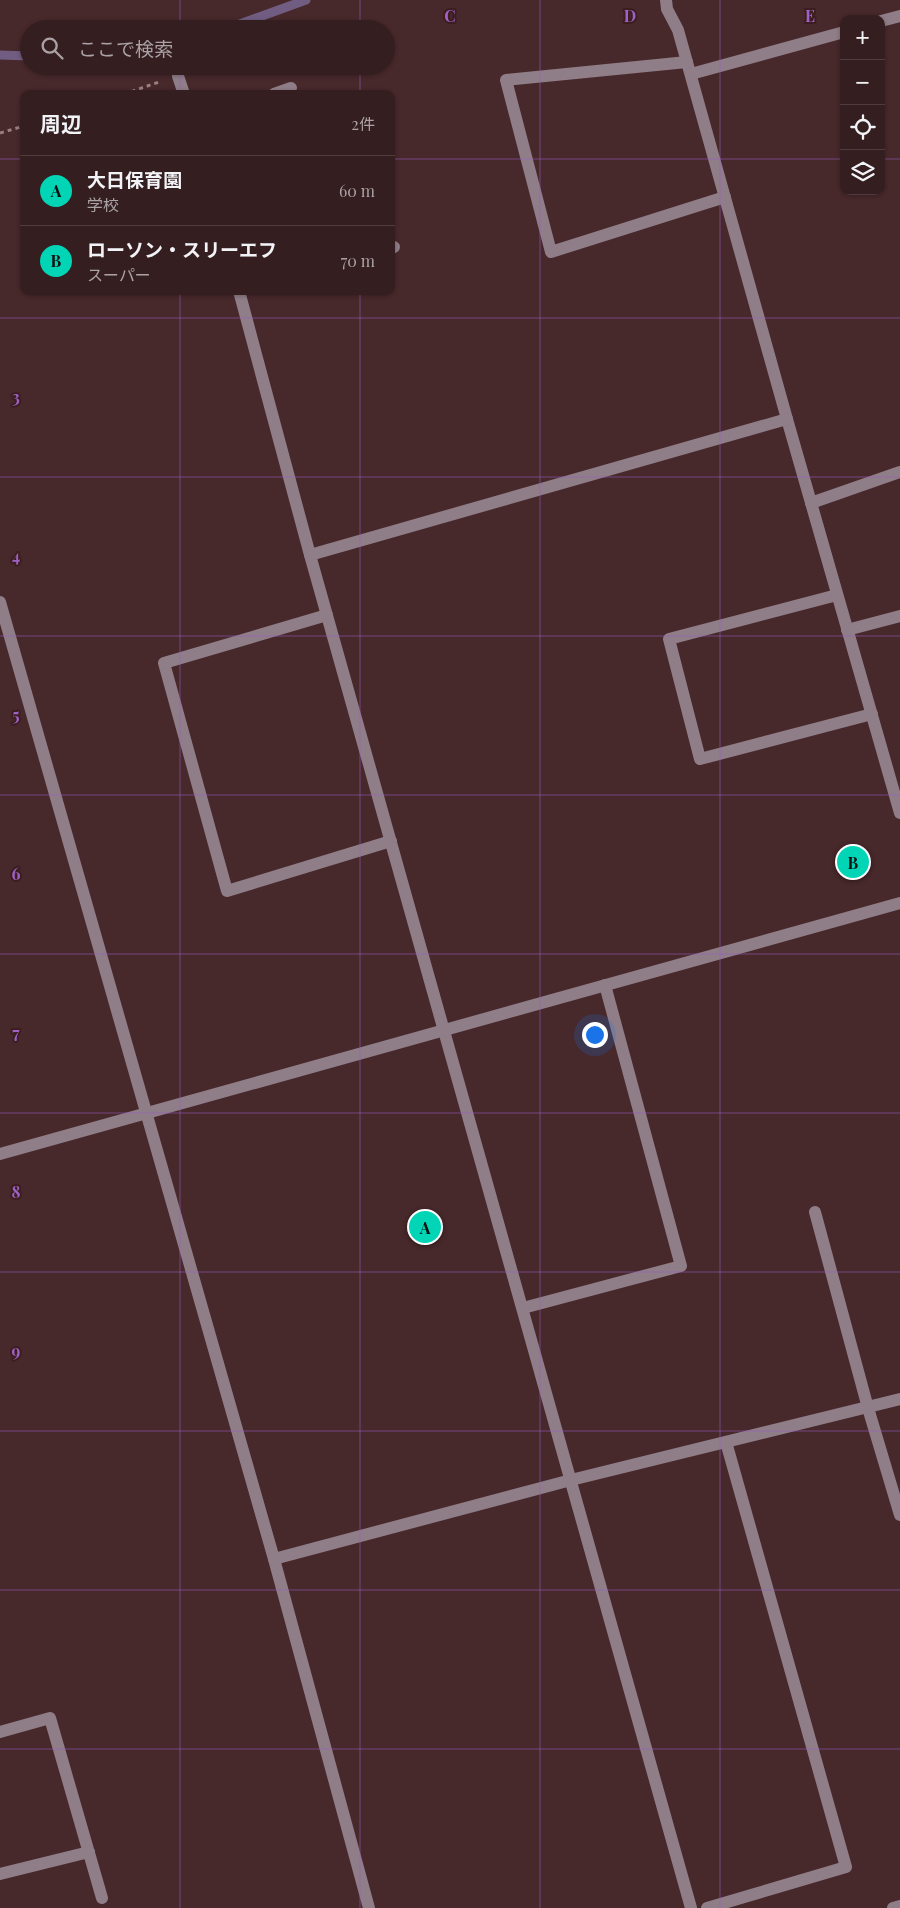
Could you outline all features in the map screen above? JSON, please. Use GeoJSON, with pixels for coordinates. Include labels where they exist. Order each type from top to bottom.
{"type":"FeatureCollection","features":[{"type":"Feature","properties":{"kind":"street"},"geometry":{"type":"LineString","coordinates":[[666,0],[678,30],[689,68],[900,813]]}},
{"type":"Feature","properties":{"kind":"street"},"geometry":{"type":"LineString","coordinates":[[885,20],[900,16]]}},
{"type":"Feature","properties":{"kind":"street"},"geometry":{"type":"LineString","coordinates":[[725,197],[551,252],[506,80],[689,68],[840,33]]}},
{"type":"Feature","properties":{"kind":"street"},"geometry":{"type":"LineString","coordinates":[[178,76],[183,90]]}},
{"type":"Feature","properties":{"kind":"street"},"geometry":{"type":"LineString","coordinates":[[285,90],[291,88]]}},
{"type":"Feature","properties":{"kind":"street"},"geometry":{"type":"LineString","coordinates":[[240,295],[310,556],[691,1908]]}},
{"type":"Feature","properties":{"kind":"street"},"geometry":{"type":"LineString","coordinates":[[310,556],[787,419]]}},
{"type":"Feature","properties":{"kind":"street"},"geometry":{"type":"LineString","coordinates":[[811,504],[900,472]]}},
{"type":"Feature","properties":{"kind":"street"},"geometry":{"type":"LineString","coordinates":[[837,594],[669,639],[700,759],[872,714]]}},
{"type":"Feature","properties":{"kind":"street"},"geometry":{"type":"LineString","coordinates":[[0,602],[274,1560],[369,1908]]}},
{"type":"Feature","properties":{"kind":"street"},"geometry":{"type":"LineString","coordinates":[[327,615],[164,663],[227,891],[391,841]]}},
{"type":"Feature","properties":{"kind":"street"},"geometry":{"type":"LineString","coordinates":[[847,630],[900,616]]}},
{"type":"Feature","properties":{"kind":"street"},"geometry":{"type":"LineString","coordinates":[[0,1154],[900,903]]}},
{"type":"Feature","properties":{"kind":"street"},"geometry":{"type":"LineString","coordinates":[[523,1308],[681,1266],[605,985]]}},
{"type":"Feature","properties":{"kind":"street"},"geometry":{"type":"LineString","coordinates":[[815,1212],[868,1408],[900,1515]]}},
{"type":"Feature","properties":{"kind":"street"},"geometry":{"type":"LineString","coordinates":[[274,1560],[571,1480],[900,1399]]}},
{"type":"Feature","properties":{"kind":"street"},"geometry":{"type":"LineString","coordinates":[[707,1908],[846,1867],[726,1442]]}},
{"type":"Feature","properties":{"kind":"street"},"geometry":{"type":"LineString","coordinates":[[0,1732],[50,1718],[102,1898]]}},
{"type":"Feature","properties":{"kind":"street"},"geometry":{"type":"LineString","coordinates":[[0,1874],[89,1852]]}},
{"type":"Feature","properties":{"kind":"street"},"geometry":{"type":"LineString","coordinates":[[893,1908],[900,1906]]}},
{"type":"Feature","properties":{"kind":"path"},"geometry":{"type":"LineString","coordinates":[[136,90],[178,76]]}},
{"type":"Feature","properties":{"kind":"path"},"geometry":{"type":"LineString","coordinates":[[0,133],[20,127]]}},
{"type":"Feature","properties":{"kind":"waterway"},"geometry":{"type":"LineString","coordinates":[[251,20],[306,0]]}},
{"type":"Feature","properties":{"kind":"waterway"},"geometry":{"type":"LineString","coordinates":[[0,55],[20,56]]}},
{"type":"Feature","properties":{"kind":"place","name":"ローソン・スリーエフ"},"geometry":{"type":"Point","coordinates":[853,862]}},
{"type":"Feature","properties":{"kind":"place","name":"大日保育園"},"geometry":{"type":"Point","coordinates":[425,1227]}}]}
